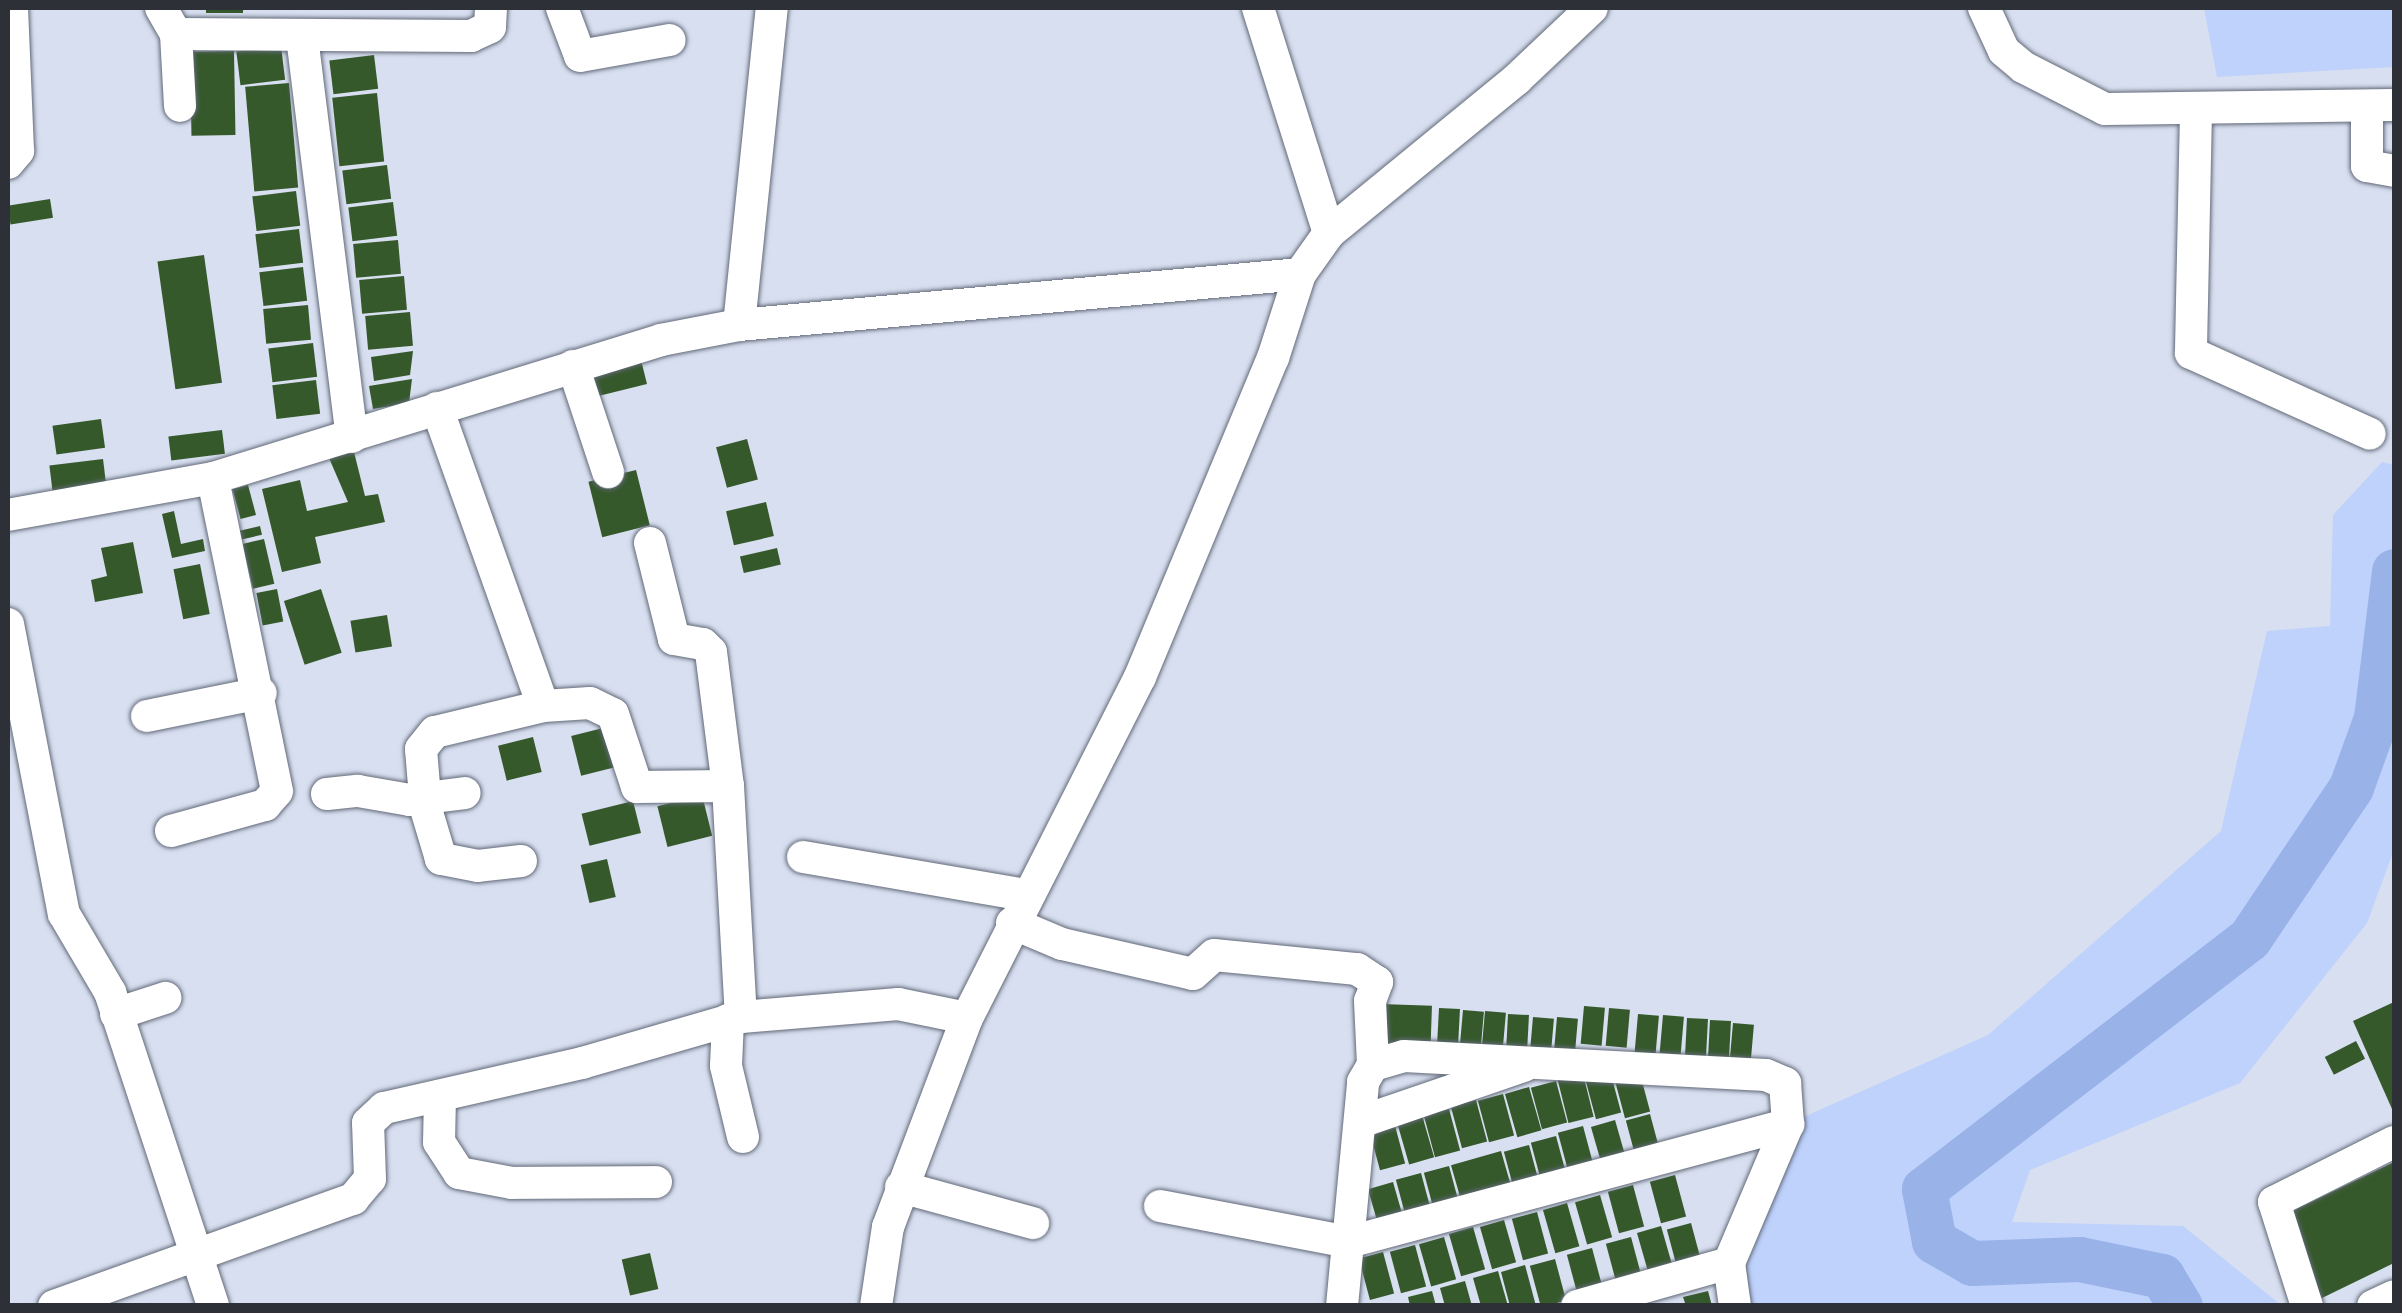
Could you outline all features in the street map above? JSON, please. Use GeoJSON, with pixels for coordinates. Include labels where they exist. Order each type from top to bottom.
{"type":"FeatureCollection","features":[{"type":"Feature","properties":{"kind":"street"},"geometry":{"type":"LineString","coordinates":[[8,163],[18,151],[10,46],[12,8]]}},
{"type":"Feature","properties":{"kind":"street"},"geometry":{"type":"LineString","coordinates":[[180,106],[169,21],[252,20],[302,37],[484,35],[491,8]]}},
{"type":"Feature","properties":{"kind":"street"},"geometry":{"type":"LineString","coordinates":[[562,8],[580,56],[670,40]]}},
{"type":"Feature","properties":{"kind":"street"},"geometry":{"type":"LineString","coordinates":[[739,325],[772,8]]}},
{"type":"Feature","properties":{"kind":"street"},"geometry":{"type":"LineString","coordinates":[[1258,8],[1328,233]]}},
{"type":"Feature","properties":{"kind":"street"},"geometry":{"type":"LineString","coordinates":[[876,1306],[901,1187],[967,1018],[1140,677],[1273,358],[1300,274],[1328,233],[1516,79],[1592,8]]}},
{"type":"Feature","properties":{"kind":"street"},"geometry":{"type":"LineString","coordinates":[[1984,8],[2004,51],[2082,101],[2135,112],[2381,106],[2367,166],[2394,171]]}},
{"type":"Feature","properties":{"kind":"street"},"geometry":{"type":"LineString","coordinates":[[302,37],[352,437]]}},
{"type":"Feature","properties":{"kind":"street"},"geometry":{"type":"LineString","coordinates":[[2196,111],[2190,353],[2370,434]]}},
{"type":"Feature","properties":{"kind":"street"},"geometry":{"type":"LineString","coordinates":[[8,515],[212,478],[573,366],[739,325],[1300,274]]}},
{"type":"Feature","properties":{"kind":"street"},"geometry":{"type":"LineString","coordinates":[[573,366],[608,472]]}},
{"type":"Feature","properties":{"kind":"street"},"geometry":{"type":"LineString","coordinates":[[437,408],[543,706]]}},
{"type":"Feature","properties":{"kind":"street"},"geometry":{"type":"LineString","coordinates":[[171,831],[265,805],[276,796],[261,692],[212,478]]}},
{"type":"Feature","properties":{"kind":"street"},"geometry":{"type":"LineString","coordinates":[[650,543],[674,639],[703,644],[711,652],[728,786],[735,1018],[726,1066],[743,1137]]}},
{"type":"Feature","properties":{"kind":"street"},"geometry":{"type":"LineString","coordinates":[[8,624],[64,914],[106,982],[201,1257],[213,1306]]}},
{"type":"Feature","properties":{"kind":"street"},"geometry":{"type":"LineString","coordinates":[[147,716],[261,692]]}},
{"type":"Feature","properties":{"kind":"street"},"geometry":{"type":"LineString","coordinates":[[520,861],[478,866],[441,859],[430,830],[421,749],[428,735],[543,706],[590,703],[613,714],[637,788],[728,786]]}},
{"type":"Feature","properties":{"kind":"street"},"geometry":{"type":"LineString","coordinates":[[327,794],[428,797],[465,793]]}},
{"type":"Feature","properties":{"kind":"street"},"geometry":{"type":"LineString","coordinates":[[803,857],[1019,909],[1062,944],[1192,974],[1214,955],[1357,969],[1377,982],[1370,1001],[1373,1066],[1364,1082],[1342,1306]]}},
{"type":"Feature","properties":{"kind":"street"},"geometry":{"type":"LineString","coordinates":[[116,1014],[165,998]]}},
{"type":"Feature","properties":{"kind":"street"},"geometry":{"type":"LineString","coordinates":[[54,1306],[201,1257],[364,1192],[374,1114],[735,1018],[898,1004],[967,1018]]}},
{"type":"Feature","properties":{"kind":"street"},"geometry":{"type":"LineString","coordinates":[[1373,1066],[1404,1056],[1766,1075],[1788,1088],[1788,1124],[1729,1263],[1735,1306]]}},
{"type":"Feature","properties":{"kind":"street"},"geometry":{"type":"LineString","coordinates":[[1362,1121],[1458,1094],[1531,1063]]}},
{"type":"Feature","properties":{"kind":"street"},"geometry":{"type":"LineString","coordinates":[[440,1096],[439,1142],[458,1173],[512,1183],[656,1182]]}},
{"type":"Feature","properties":{"kind":"street"},"geometry":{"type":"LineString","coordinates":[[1160,1206],[1348,1242],[1788,1124]]}},
{"type":"Feature","properties":{"kind":"street"},"geometry":{"type":"LineString","coordinates":[[2307,1306],[2274,1202],[2394,1142]]}},
{"type":"Feature","properties":{"kind":"street"},"geometry":{"type":"LineString","coordinates":[[901,1187],[1034,1223]]}},
{"type":"Feature","properties":{"kind":"street"},"geometry":{"type":"LineString","coordinates":[[1578,1306],[1729,1263]]}},
{"type":"Feature","properties":{"kind":"street"},"geometry":{"type":"LineString","coordinates":[[2374,1306],[2394,1296]]}},
{"type":"Feature","properties":{"kind":"shaded area"},"geometry":{"type":"Polygon","coordinates":[[[2204,8],[2394,8],[2394,67],[2217,77],[2204,8]]]}},
{"type":"Feature","properties":{"kind":"shaded area"},"geometry":{"type":"Polygon","coordinates":[[[2382,462],[2394,465],[2394,850],[2367,923],[2240,1083],[2030,1170],[2012,1222],[2183,1226],[2281,1305],[1735,1305],[1733,1248],[1788,1124],[1988,1035],[2221,831],[2267,631],[2330,626],[2333,515],[2382,462]]]}},
{"type":"Feature","properties":{"kind":"building"},"geometry":{"type":"Polygon","coordinates":[[[206,8],[243,8],[243,13],[206,13],[206,8]]]}},
{"type":"Feature","properties":{"kind":"building"},"geometry":{"type":"Polygon","coordinates":[[[281,46],[285,80],[240,85],[236,51],[281,46]]]}},
{"type":"Feature","properties":{"kind":"building"},"geometry":{"type":"Polygon","coordinates":[[[234,51],[235,135],[191,136],[190,52],[234,51]]]}},
{"type":"Feature","properties":{"kind":"building"},"geometry":{"type":"Polygon","coordinates":[[[374,55],[378,89],[333,94],[329,60],[374,55]]]}},
{"type":"Feature","properties":{"kind":"building"},"geometry":{"type":"Polygon","coordinates":[[[289,83],[298,188],[254,191],[245,87],[289,83]]]}},
{"type":"Feature","properties":{"kind":"building"},"geometry":{"type":"Polygon","coordinates":[[[377,93],[384,162],[339,166],[332,98],[377,93]]]}},
{"type":"Feature","properties":{"kind":"building"},"geometry":{"type":"Polygon","coordinates":[[[387,165],[391,199],[346,204],[342,170],[387,165]]]}},
{"type":"Feature","properties":{"kind":"building"},"geometry":{"type":"Polygon","coordinates":[[[296,191],[300,226],[257,231],[252,196],[296,191]]]}},
{"type":"Feature","properties":{"kind":"building"},"geometry":{"type":"Polygon","coordinates":[[[50,199],[53,218],[11,224],[8,206],[50,199]]]}},
{"type":"Feature","properties":{"kind":"building"},"geometry":{"type":"Polygon","coordinates":[[[393,202],[397,236],[352,241],[348,207],[393,202]]]}},
{"type":"Feature","properties":{"kind":"building"},"geometry":{"type":"Polygon","coordinates":[[[299,229],[303,263],[259,268],[255,234],[299,229]]]}},
{"type":"Feature","properties":{"kind":"building"},"geometry":{"type":"Polygon","coordinates":[[[398,240],[401,274],[356,278],[353,244],[398,240]]]}},
{"type":"Feature","properties":{"kind":"building"},"geometry":{"type":"Polygon","coordinates":[[[204,255],[222,383],[175,389],[157,262],[204,255]]]}},
{"type":"Feature","properties":{"kind":"building"},"geometry":{"type":"Polygon","coordinates":[[[303,267],[307,301],[263,306],[259,272],[303,267]]]}},
{"type":"Feature","properties":{"kind":"building"},"geometry":{"type":"Polygon","coordinates":[[[404,276],[407,310],[362,314],[359,280],[404,276]]]}},
{"type":"Feature","properties":{"kind":"building"},"geometry":{"type":"Polygon","coordinates":[[[308,305],[311,340],[266,344],[263,309],[308,305]]]}},
{"type":"Feature","properties":{"kind":"building"},"geometry":{"type":"Polygon","coordinates":[[[410,312],[413,346],[368,350],[365,316],[410,312]]]}},
{"type":"Feature","properties":{"kind":"building"},"geometry":{"type":"Polygon","coordinates":[[[313,343],[317,377],[272,382],[268,348],[313,343]]]}},
{"type":"Feature","properties":{"kind":"building"},"geometry":{"type":"Polygon","coordinates":[[[413,351],[410,375],[374,381],[371,357],[413,351]]]}},
{"type":"Feature","properties":{"kind":"building"},"geometry":{"type":"Polygon","coordinates":[[[639,352],[647,384],[598,396],[590,364],[639,352]]]}},
{"type":"Feature","properties":{"kind":"building"},"geometry":{"type":"Polygon","coordinates":[[[412,379],[409,403],[373,409],[369,386],[412,379]]]}},
{"type":"Feature","properties":{"kind":"building"},"geometry":{"type":"Polygon","coordinates":[[[316,380],[320,414],[276,419],[272,385],[316,380]]]}},
{"type":"Feature","properties":{"kind":"building"},"geometry":{"type":"Polygon","coordinates":[[[101,419],[105,448],[57,455],[52,426],[101,419]]]}},
{"type":"Feature","properties":{"kind":"building"},"geometry":{"type":"Polygon","coordinates":[[[222,430],[225,454],[171,460],[168,437],[222,430]]]}},
{"type":"Feature","properties":{"kind":"building"},"geometry":{"type":"Polygon","coordinates":[[[747,439],[758,480],[727,488],[716,447],[747,439]]]}},
{"type":"Feature","properties":{"kind":"building"},"geometry":{"type":"Polygon","coordinates":[[[354,452],[365,496],[378,494],[385,522],[315,537],[321,563],[282,572],[262,489],[300,480],[307,511],[348,502],[329,458],[354,452]]]}},
{"type":"Feature","properties":{"kind":"building"},"geometry":{"type":"Polygon","coordinates":[[[103,459],[106,484],[52,490],[49,466],[103,459]]]}},
{"type":"Feature","properties":{"kind":"building"},"geometry":{"type":"Polygon","coordinates":[[[636,470],[650,525],[602,537],[588,482],[636,470]]]}},
{"type":"Feature","properties":{"kind":"building"},"geometry":{"type":"Polygon","coordinates":[[[248,485],[256,515],[241,519],[233,489],[248,485]]]}},
{"type":"Feature","properties":{"kind":"building"},"geometry":{"type":"Polygon","coordinates":[[[766,502],[774,536],[734,545],[726,511],[766,502]]]}},
{"type":"Feature","properties":{"kind":"building"},"geometry":{"type":"Polygon","coordinates":[[[174,511],[181,544],[203,539],[205,551],[172,558],[162,514],[174,511]]]}},
{"type":"Feature","properties":{"kind":"building"},"geometry":{"type":"Polygon","coordinates":[[[260,526],[262,535],[233,542],[231,533],[260,526]]]}},
{"type":"Feature","properties":{"kind":"building"},"geometry":{"type":"Polygon","coordinates":[[[264,539],[274,584],[253,589],[243,544],[264,539]]]}},
{"type":"Feature","properties":{"kind":"building"},"geometry":{"type":"Polygon","coordinates":[[[133,542],[143,593],[95,602],[91,580],[107,576],[101,548],[133,542]]]}},
{"type":"Feature","properties":{"kind":"building"},"geometry":{"type":"Polygon","coordinates":[[[777,548],[781,565],[744,573],[740,557],[777,548]]]}},
{"type":"Feature","properties":{"kind":"building"},"geometry":{"type":"Polygon","coordinates":[[[200,564],[210,614],[183,619],[173,569],[200,564]]]}},
{"type":"Feature","properties":{"kind":"building"},"geometry":{"type":"Polygon","coordinates":[[[277,589],[283,621],[263,625],[256,593],[277,589]]]}},
{"type":"Feature","properties":{"kind":"building"},"geometry":{"type":"Polygon","coordinates":[[[321,589],[342,653],[305,665],[284,601],[321,589]]]}},
{"type":"Feature","properties":{"kind":"building"},"geometry":{"type":"Polygon","coordinates":[[[387,615],[392,647],[355,652],[350,621],[387,615]]]}},
{"type":"Feature","properties":{"kind":"building"},"geometry":{"type":"Polygon","coordinates":[[[611,726],[621,766],[581,776],[571,736],[611,726]]]}},
{"type":"Feature","properties":{"kind":"building"},"geometry":{"type":"Polygon","coordinates":[[[533,737],[542,772],[507,781],[498,746],[533,737]]]}},
{"type":"Feature","properties":{"kind":"building"},"geometry":{"type":"Polygon","coordinates":[[[702,795],[712,836],[668,847],[657,806],[702,795]]]}},
{"type":"Feature","properties":{"kind":"building"},"geometry":{"type":"Polygon","coordinates":[[[633,801],[641,833],[590,846],[582,814],[633,801]]]}},
{"type":"Feature","properties":{"kind":"building"},"geometry":{"type":"Polygon","coordinates":[[[607,859],[616,897],[589,903],[581,865],[607,859]]]}},
{"type":"Feature","properties":{"kind":"building"},"geometry":{"type":"Polygon","coordinates":[[[2394,1002],[2394,1108],[2392,1109],[2353,1021],[2394,1002]]]}},
{"type":"Feature","properties":{"kind":"building"},"geometry":{"type":"Polygon","coordinates":[[[1381,1004],[1432,1006],[1431,1046],[1380,1044],[1381,1004]]]}},
{"type":"Feature","properties":{"kind":"building"},"geometry":{"type":"Polygon","coordinates":[[[1584,1006],[1605,1008],[1602,1046],[1581,1044],[1584,1006]]]}},
{"type":"Feature","properties":{"kind":"building"},"geometry":{"type":"Polygon","coordinates":[[[1439,1008],[1460,1009],[1458,1047],[1437,1046],[1439,1008]]]}},
{"type":"Feature","properties":{"kind":"building"},"geometry":{"type":"Polygon","coordinates":[[[1609,1008],[1630,1010],[1627,1048],[1606,1046],[1609,1008]]]}},
{"type":"Feature","properties":{"kind":"building"},"geometry":{"type":"Polygon","coordinates":[[[1463,1010],[1484,1012],[1481,1051],[1460,1049],[1463,1010]]]}},
{"type":"Feature","properties":{"kind":"building"},"geometry":{"type":"Polygon","coordinates":[[[1485,1011],[1506,1013],[1503,1052],[1482,1050],[1485,1011]]]}},
{"type":"Feature","properties":{"kind":"building"},"geometry":{"type":"Polygon","coordinates":[[[1508,1014],[1529,1015],[1527,1053],[1506,1052],[1508,1014]]]}},
{"type":"Feature","properties":{"kind":"building"},"geometry":{"type":"Polygon","coordinates":[[[1638,1014],[1659,1016],[1656,1055],[1635,1053],[1638,1014]]]}},
{"type":"Feature","properties":{"kind":"building"},"geometry":{"type":"Polygon","coordinates":[[[1663,1015],[1684,1017],[1681,1055],[1660,1053],[1663,1015]]]}},
{"type":"Feature","properties":{"kind":"building"},"geometry":{"type":"Polygon","coordinates":[[[1533,1017],[1554,1019],[1551,1057],[1530,1055],[1533,1017]]]}},
{"type":"Feature","properties":{"kind":"building"},"geometry":{"type":"Polygon","coordinates":[[[1557,1017],[1578,1019],[1575,1057],[1554,1055],[1557,1017]]]}},
{"type":"Feature","properties":{"kind":"building"},"geometry":{"type":"Polygon","coordinates":[[[1687,1018],[1708,1019],[1706,1057],[1685,1056],[1687,1018]]]}},
{"type":"Feature","properties":{"kind":"building"},"geometry":{"type":"Polygon","coordinates":[[[1710,1020],[1731,1021],[1729,1059],[1708,1058],[1710,1020]]]}},
{"type":"Feature","properties":{"kind":"building"},"geometry":{"type":"Polygon","coordinates":[[[1733,1023],[1754,1025],[1751,1063],[1730,1061],[1733,1023]]]}},
{"type":"Feature","properties":{"kind":"building"},"geometry":{"type":"Polygon","coordinates":[[[2356,1041],[2365,1059],[2334,1075],[2325,1057],[2356,1041]]]}},
{"type":"Feature","properties":{"kind":"building"},"geometry":{"type":"Polygon","coordinates":[[[1639,1070],[1650,1112],[1625,1118],[1614,1077],[1639,1070]]]}},
{"type":"Feature","properties":{"kind":"building"},"geometry":{"type":"Polygon","coordinates":[[[1610,1071],[1621,1113],[1596,1119],[1585,1078],[1610,1071]]]}},
{"type":"Feature","properties":{"kind":"building"},"geometry":{"type":"Polygon","coordinates":[[[1583,1074],[1594,1117],[1568,1123],[1558,1080],[1583,1074]]]}},
{"type":"Feature","properties":{"kind":"building"},"geometry":{"type":"Polygon","coordinates":[[[1556,1081],[1567,1123],[1542,1129],[1531,1088],[1556,1081]]]}},
{"type":"Feature","properties":{"kind":"building"},"geometry":{"type":"Polygon","coordinates":[[[1529,1087],[1541,1130],[1517,1137],[1505,1094],[1529,1087]]]}},
{"type":"Feature","properties":{"kind":"building"},"geometry":{"type":"Polygon","coordinates":[[[1503,1094],[1514,1136],[1489,1142],[1478,1101],[1503,1094]]]}},
{"type":"Feature","properties":{"kind":"building"},"geometry":{"type":"Polygon","coordinates":[[[1476,1100],[1487,1142],[1462,1148],[1451,1107],[1476,1100]]]}},
{"type":"Feature","properties":{"kind":"building"},"geometry":{"type":"Polygon","coordinates":[[[1449,1109],[1460,1151],[1435,1157],[1424,1116],[1449,1109]]]}},
{"type":"Feature","properties":{"kind":"building"},"geometry":{"type":"Polygon","coordinates":[[[1650,1114],[1661,1156],[1637,1162],[1626,1120],[1650,1114]]]}},
{"type":"Feature","properties":{"kind":"building"},"geometry":{"type":"Polygon","coordinates":[[[1422,1115],[1434,1157],[1409,1164],[1397,1122],[1422,1115]]]}},
{"type":"Feature","properties":{"kind":"building"},"geometry":{"type":"Polygon","coordinates":[[[1615,1120],[1627,1163],[1603,1170],[1591,1127],[1615,1120]]]}},
{"type":"Feature","properties":{"kind":"building"},"geometry":{"type":"Polygon","coordinates":[[[1394,1122],[1405,1164],[1380,1170],[1369,1129],[1394,1122]]]}},
{"type":"Feature","properties":{"kind":"building"},"geometry":{"type":"Polygon","coordinates":[[[1583,1126],[1594,1168],[1569,1174],[1558,1133],[1583,1126]]]}},
{"type":"Feature","properties":{"kind":"building"},"geometry":{"type":"Polygon","coordinates":[[[1556,1136],[1567,1178],[1542,1184],[1531,1143],[1556,1136]]]}},
{"type":"Feature","properties":{"kind":"building"},"geometry":{"type":"Polygon","coordinates":[[[1529,1145],[1540,1187],[1515,1193],[1504,1152],[1529,1145]]]}},
{"type":"Feature","properties":{"kind":"building"},"geometry":{"type":"Polygon","coordinates":[[[1501,1151],[1513,1194],[1463,1209],[1451,1165],[1501,1151]]]}},
{"type":"Feature","properties":{"kind":"building"},"geometry":{"type":"Polygon","coordinates":[[[2394,1162],[2394,1263],[2322,1298],[2282,1216],[2394,1162]]]}},
{"type":"Feature","properties":{"kind":"building"},"geometry":{"type":"Polygon","coordinates":[[[1449,1166],[1460,1208],[1435,1214],[1424,1173],[1449,1166]]]}},
{"type":"Feature","properties":{"kind":"building"},"geometry":{"type":"Polygon","coordinates":[[[1421,1173],[1432,1215],[1407,1221],[1396,1180],[1421,1173]]]}},
{"type":"Feature","properties":{"kind":"building"},"geometry":{"type":"Polygon","coordinates":[[[1675,1175],[1686,1217],[1661,1223],[1650,1182],[1675,1175]]]}},
{"type":"Feature","properties":{"kind":"building"},"geometry":{"type":"Polygon","coordinates":[[[1393,1182],[1405,1224],[1380,1231],[1368,1189],[1393,1182]]]}},
{"type":"Feature","properties":{"kind":"building"},"geometry":{"type":"Polygon","coordinates":[[[1633,1185],[1644,1227],[1619,1233],[1608,1192],[1633,1185]]]}},
{"type":"Feature","properties":{"kind":"building"},"geometry":{"type":"Polygon","coordinates":[[[1600,1195],[1612,1237],[1587,1244],[1575,1202],[1600,1195]]]}},
{"type":"Feature","properties":{"kind":"building"},"geometry":{"type":"Polygon","coordinates":[[[1567,1203],[1579,1246],[1555,1253],[1543,1210],[1567,1203]]]}},
{"type":"Feature","properties":{"kind":"building"},"geometry":{"type":"Polygon","coordinates":[[[1537,1212],[1548,1254],[1523,1260],[1512,1219],[1537,1212]]]}},
{"type":"Feature","properties":{"kind":"building"},"geometry":{"type":"Polygon","coordinates":[[[1504,1220],[1516,1262],[1492,1269],[1480,1227],[1504,1220]]]}},
{"type":"Feature","properties":{"kind":"building"},"geometry":{"type":"Polygon","coordinates":[[[1691,1223],[1702,1265],[1678,1271],[1667,1229],[1691,1223]]]}},
{"type":"Feature","properties":{"kind":"building"},"geometry":{"type":"Polygon","coordinates":[[[1661,1226],[1673,1268],[1649,1275],[1637,1233],[1661,1226]]]}},
{"type":"Feature","properties":{"kind":"building"},"geometry":{"type":"Polygon","coordinates":[[[1473,1227],[1485,1269],[1461,1276],[1449,1234],[1473,1227]]]}},
{"type":"Feature","properties":{"kind":"building"},"geometry":{"type":"Polygon","coordinates":[[[1444,1237],[1456,1279],[1431,1286],[1419,1244],[1444,1237]]]}},
{"type":"Feature","properties":{"kind":"building"},"geometry":{"type":"Polygon","coordinates":[[[1631,1237],[1642,1279],[1617,1285],[1606,1244],[1631,1237]]]}},
{"type":"Feature","properties":{"kind":"building"},"geometry":{"type":"Polygon","coordinates":[[[1415,1245],[1426,1287],[1401,1293],[1390,1252],[1415,1245]]]}},
{"type":"Feature","properties":{"kind":"building"},"geometry":{"type":"Polygon","coordinates":[[[1592,1248],[1603,1290],[1578,1296],[1567,1255],[1592,1248]]]}},
{"type":"Feature","properties":{"kind":"building"},"geometry":{"type":"Polygon","coordinates":[[[1383,1252],[1394,1294],[1370,1300],[1359,1258],[1383,1252]]]}},
{"type":"Feature","properties":{"kind":"building"},"geometry":{"type":"Polygon","coordinates":[[[650,1253],[658,1289],[630,1296],[622,1260],[650,1253]]]}},
{"type":"Feature","properties":{"kind":"building"},"geometry":{"type":"Polygon","coordinates":[[[1555,1259],[1566,1301],[1541,1306],[1530,1266],[1555,1259]]]}},
{"type":"Feature","properties":{"kind":"building"},"geometry":{"type":"Polygon","coordinates":[[[1525,1265],[1536,1306],[1510,1306],[1501,1272],[1525,1265]]]}},
{"type":"Feature","properties":{"kind":"building"},"geometry":{"type":"Polygon","coordinates":[[[1498,1271],[1508,1306],[1481,1306],[1473,1278],[1498,1271]]]}},
{"type":"Feature","properties":{"kind":"building"},"geometry":{"type":"Polygon","coordinates":[[[1465,1281],[1472,1306],[1445,1306],[1440,1288],[1465,1281]]]}},
{"type":"Feature","properties":{"kind":"building"},"geometry":{"type":"Polygon","coordinates":[[[1432,1291],[1436,1306],[1410,1306],[1408,1297],[1432,1291]]]}},
{"type":"Feature","properties":{"kind":"building"},"geometry":{"type":"Polygon","coordinates":[[[1708,1291],[1712,1306],[1686,1306],[1683,1297],[1708,1291]]]}},
{"type":"Feature","properties":{"kind":"waterway"},"geometry":{"type":"LineString","coordinates":[[2180,1306],[2162,1276],[2079,1259],[1972,1263],[1934,1241],[1924,1189],[2249,939],[2351,787],[2376,718],[2394,571]]}}]}
